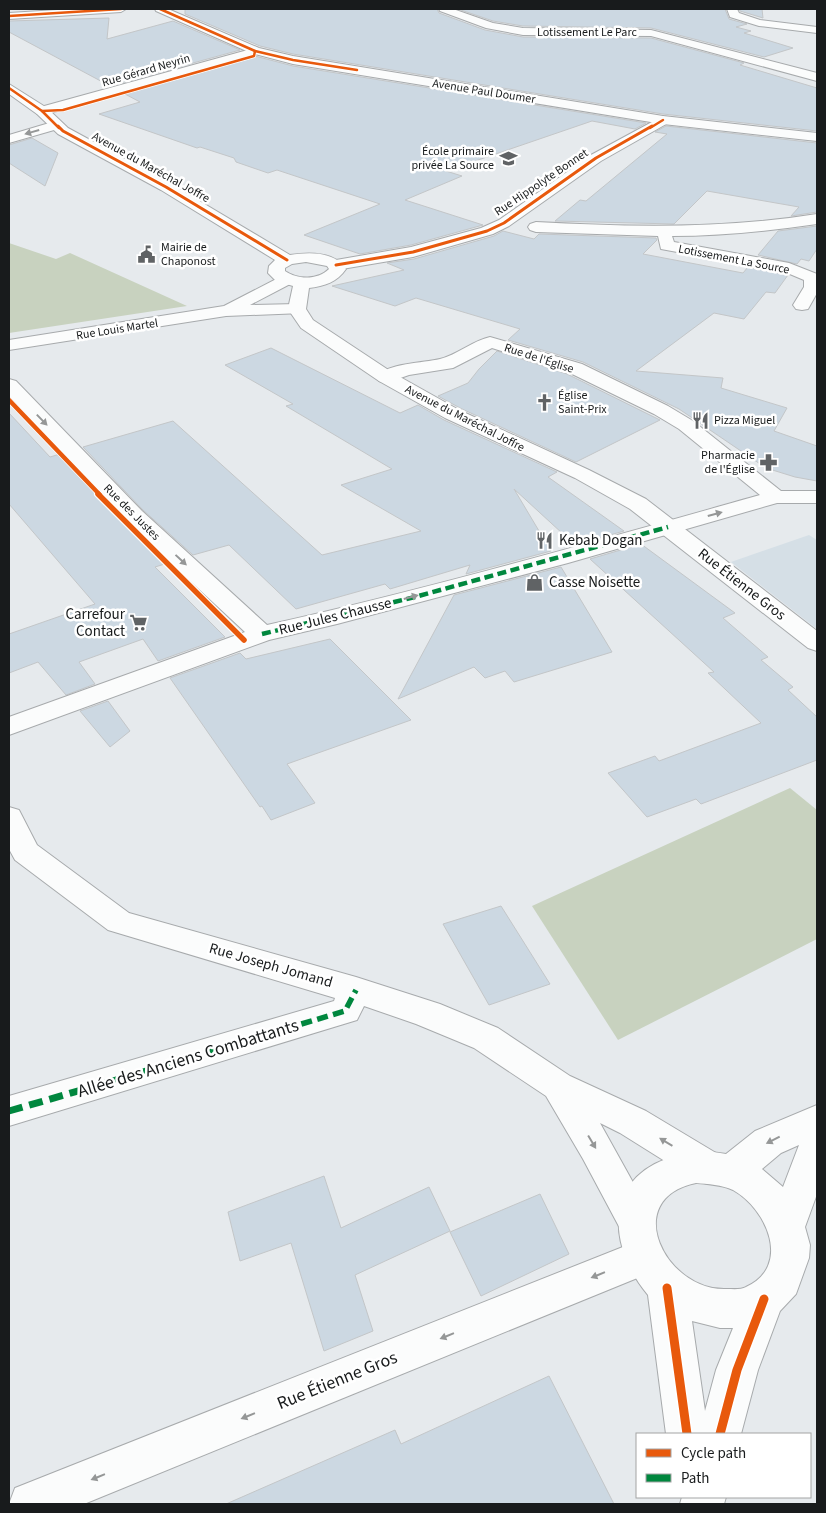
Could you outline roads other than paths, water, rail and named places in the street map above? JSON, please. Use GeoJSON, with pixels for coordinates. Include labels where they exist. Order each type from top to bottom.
{"type":"FeatureCollection","features":[{"type":"Feature","properties":{"kind":"street"},"geometry":{"type":"LineString","coordinates":[[9,16],[121,9]]}},
{"type":"Feature","properties":{"kind":"street","name":"Avenue Paul Doumer"},"geometry":{"type":"LineString","coordinates":[[160,9],[255,50],[293,60],[663,120],[817,137]]}},
{"type":"Feature","properties":{"kind":"street","name":"Lotissement Le Parc"},"geometry":{"type":"LineString","coordinates":[[444,9],[506,29],[548,32],[630,30],[651,33],[817,77]]}},
{"type":"Feature","properties":{"kind":"street"},"geometry":{"type":"LineString","coordinates":[[732,9],[734,15],[759,23],[817,30]]}},
{"type":"Feature","properties":{"kind":"street","name":"Rue Gérard Neyrin"},"geometry":{"type":"LineString","coordinates":[[42,111],[255,50]]}},
{"type":"Feature","properties":{"kind":"street","name":"Avenue du Maréchal Joffre"},"geometry":{"type":"LineString","coordinates":[[9,88],[42,111],[62,131],[166,187],[287,260]]}},
{"type":"Feature","properties":{"kind":"street","name":"Rue Hippolyte Bonnet"},"geometry":{"type":"LineString","coordinates":[[336,265],[413,252],[486,231],[504,222],[596,158],[663,120]]}},
{"type":"Feature","properties":{"kind":"street"},"geometry":{"type":"LineString","coordinates":[[9,139],[56,125]]}},
{"type":"Feature","properties":{"kind":"street","name":"Lotissement La Source"},"geometry":{"type":"LineString","coordinates":[[536,227],[664,233],[759,227],[817,219]]}},
{"type":"Feature","properties":{"kind":"street","name":"Lotissement La Source"},"geometry":{"type":"LineString","coordinates":[[664,233],[667,246],[789,268],[812,278],[812,287],[802,305]]}},
{"type":"Feature","properties":{"kind":"street"},"geometry":{"type":"LineString","coordinates":[[298,309],[294,281],[280,277],[275,270],[277,266],[287,260],[316,257],[336,265]]}},
{"type":"Feature","properties":{"kind":"street","name":"Rue Louis Martel"},"geometry":{"type":"LineString","coordinates":[[226,311],[294,281],[330,277],[338,269],[336,265]]}},
{"type":"Feature","properties":{"kind":"street","name":"Avenue du Maréchal Joffre"},"geometry":{"type":"LineString","coordinates":[[298,309],[307,324],[386,377],[452,414],[582,474],[638,504],[668,526]]}},
{"type":"Feature","properties":{"kind":"street","name":"Rue Louis Martel"},"geometry":{"type":"LineString","coordinates":[[9,345],[226,311],[298,309]]}},
{"type":"Feature","properties":{"kind":"street","name":"Rue de l'Église"},"geometry":{"type":"LineString","coordinates":[[386,377],[406,370],[446,364],[490,342],[574,368],[661,410],[686,425],[776,498]]}},
{"type":"Feature","properties":{"kind":"street","name":"Rue des Justes"},"geometry":{"type":"LineString","coordinates":[[9,385],[134,516],[262,634]]}},
{"type":"Feature","properties":{"kind":"street","name":"Rue Jules Chausse"},"geometry":{"type":"LineString","coordinates":[[9,726],[262,634],[328,619],[560,558],[668,526],[776,498],[817,497]]}},
{"type":"Feature","properties":{"kind":"street","name":"Rue Étienne Gros"},"geometry":{"type":"LineString","coordinates":[[668,526],[817,643]]}},
{"type":"Feature","properties":{"kind":"street","name":"Rue Joseph Jomand"},"geometry":{"type":"LineString","coordinates":[[9,817],[25,852],[119,922],[356,990],[428,1014],[486,1038],[558,1086],[633,1122],[720,1171]]}},
{"type":"Feature","properties":{"kind":"street","name":"Allée des Anciens Combattants"},"geometry":{"type":"LineString","coordinates":[[9,1111],[346,1011],[356,990]]}},
{"type":"Feature","properties":{"kind":"street","name":"Rue Joseph Jomand"},"geometry":{"type":"LineString","coordinates":[[558,1086],[596,1148],[649,1256]]}},
{"type":"Feature","properties":{"kind":"street"},"geometry":{"type":"LineString","coordinates":[[720,1171],[768,1142],[817,1120]]}},
{"type":"Feature","properties":{"kind":"street"},"geometry":{"type":"LineString","coordinates":[[786,1228],[817,1145]]}},
{"type":"Feature","properties":{"kind":"street"},"geometry":{"type":"LineString","coordinates":[[649,1256],[690,1302],[716,1309],[741,1308],[764,1299],[781,1284],[790,1262],[790,1239],[782,1215],[766,1194],[745,1178],[720,1171],[696,1167],[672,1172],[653,1184],[641,1202],[649,1256],[687,1433]]}},
{"type":"Feature","properties":{"kind":"street","name":"Rue Étienne Gros"},"geometry":{"type":"LineString","coordinates":[[31,1504],[649,1256]]}},
{"type":"Feature","properties":{"kind":"street"},"geometry":{"type":"LineString","coordinates":[[720,1433],[737,1370],[764,1299]]}},
{"type":"Feature","properties":{"kind":"place","name":"École primaire privée La Source"},"geometry":{"type":"Point","coordinates":[508,158]}},
{"type":"Feature","properties":{"kind":"place","name":"Mairie de Chaponost"},"geometry":{"type":"Point","coordinates":[147,254]}},
{"type":"Feature","properties":{"kind":"place","name":"Église Saint-Prix"},"geometry":{"type":"Point","coordinates":[544,402]}},
{"type":"Feature","properties":{"kind":"place","name":"Pizza Miguel"},"geometry":{"type":"Point","coordinates":[700,420]}},
{"type":"Feature","properties":{"kind":"place","name":"Pharmacie de l'Église"},"geometry":{"type":"Point","coordinates":[769,462]}},
{"type":"Feature","properties":{"kind":"place","name":"Kebab Dogan"},"geometry":{"type":"Point","coordinates":[545,540]}},
{"type":"Feature","properties":{"kind":"place","name":"Casse Noisette"},"geometry":{"type":"Point","coordinates":[535,582]}},
{"type":"Feature","properties":{"kind":"place","name":"Carrefour Contact"},"geometry":{"type":"Point","coordinates":[139,623]}}]}
